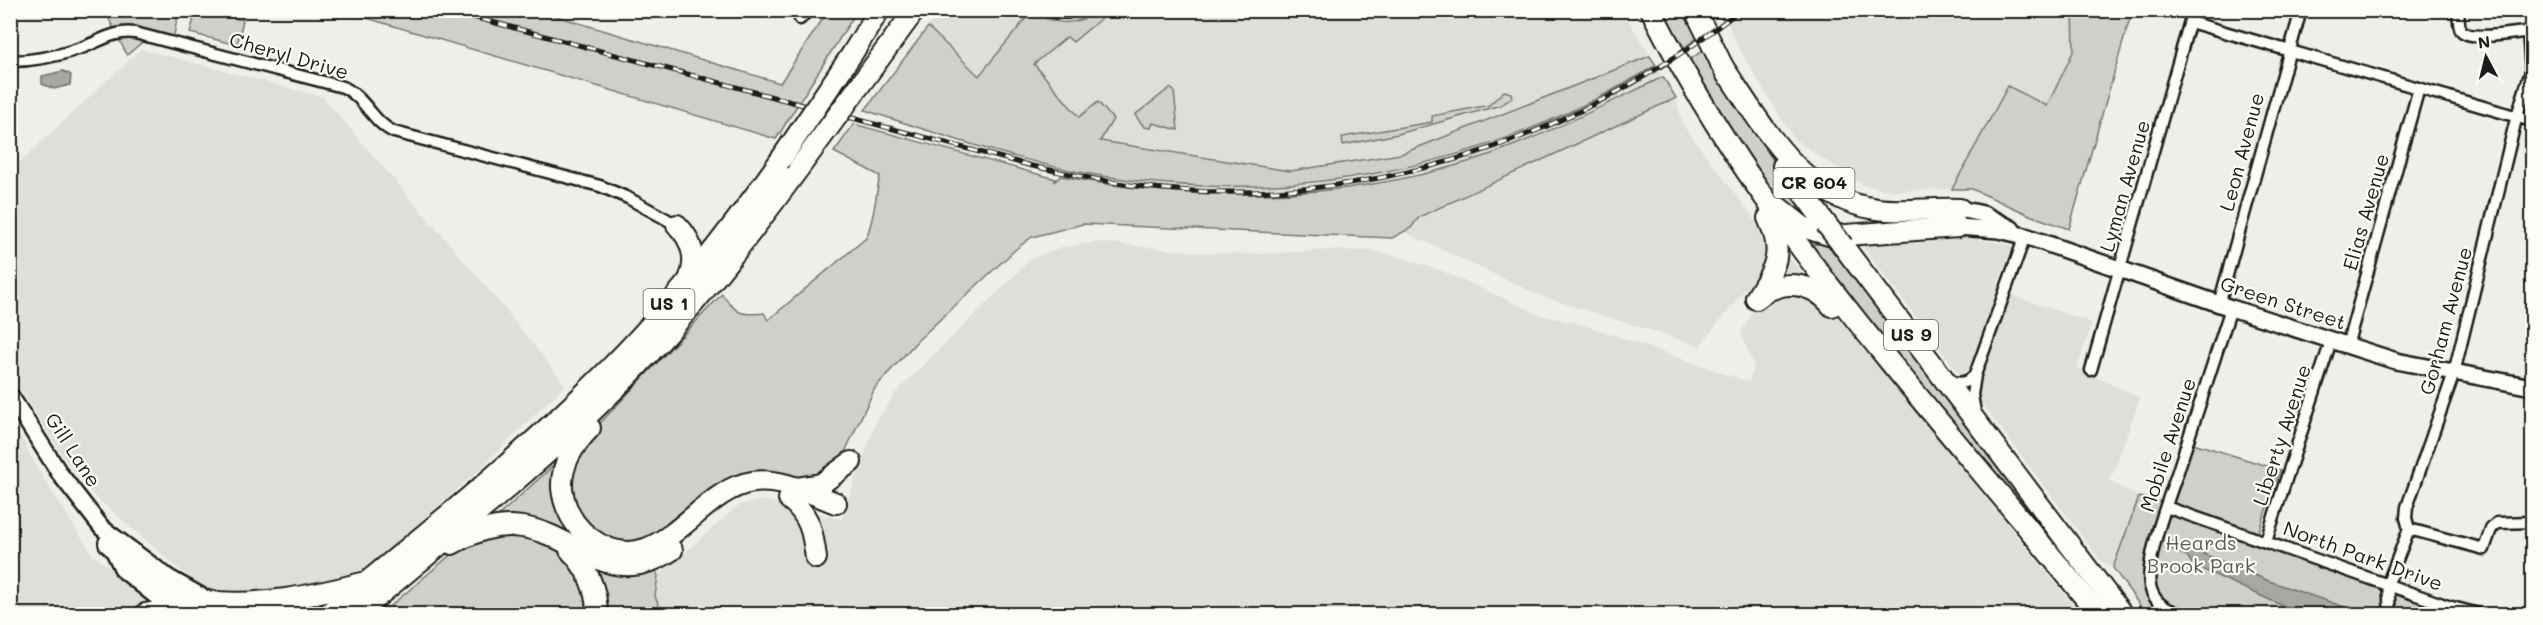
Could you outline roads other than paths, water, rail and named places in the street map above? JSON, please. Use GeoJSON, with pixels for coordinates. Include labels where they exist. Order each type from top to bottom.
{"type":"FeatureCollection","features":[{"type":"Feature","properties":{"kind":"highway","name":"US 1"},"geometry":{"type":"LineString","coordinates":[[328,615],[572,406],[642,335],[687,284],[733,226],[852,54],[879,10]]}},
{"type":"Feature","properties":{"kind":"highway","name":"US 1"},"geometry":{"type":"LineString","coordinates":[[360,613],[556,445],[629,375],[718,275],[915,10]]}},
{"type":"Feature","properties":{"kind":"highway","name":"US 9"},"geometry":{"type":"LineString","coordinates":[[1651,10],[1698,97],[1750,180],[1811,264],[2098,615]]}},
{"type":"Feature","properties":{"kind":"highway","name":"US 9"},"geometry":{"type":"LineString","coordinates":[[1695,10],[1755,127],[2122,615]]}},
{"type":"Feature","properties":{"kind":"highway","name":"CR 604"},"geometry":{"type":"LineString","coordinates":[[1721,64],[1783,153],[1829,193],[1853,203],[1878,209],[1959,218]]}},
{"type":"Feature","properties":{"kind":"highway","name":"CR 604"},"geometry":{"type":"LineString","coordinates":[[1750,180],[1793,221],[1820,233],[1851,236],[1959,218]]}},
{"type":"Feature","properties":{"kind":"highway"},"geometry":{"type":"LineString","coordinates":[[1750,180],[1774,231],[1778,247],[1774,267],[1756,299],[1767,291],[1786,285],[1813,288],[1824,296],[1849,326],[1884,354]]}},
{"type":"Feature","properties":{"kind":"highway"},"geometry":{"type":"LineString","coordinates":[[677,225],[696,234],[710,236],[724,232],[733,226]]}},
{"type":"Feature","properties":{"kind":"highway"},"geometry":{"type":"LineString","coordinates":[[677,225],[688,241],[693,255],[693,271],[687,284]]}},
{"type":"Feature","properties":{"kind":"highway"},"geometry":{"type":"LineString","coordinates":[[629,375],[573,447],[563,473],[563,497],[569,513],[581,531],[596,542],[618,549],[642,549],[668,538],[722,494],[740,485],[768,482],[792,494],[834,509]]}},
{"type":"Feature","properties":{"kind":"highway"},"geometry":{"type":"LineString","coordinates":[[416,564],[468,535],[495,527],[530,528],[606,562],[627,565],[642,564],[670,552],[739,498],[763,493],[792,494],[821,484],[851,462]]}},
{"type":"Feature","properties":{"kind":"highway"},"geometry":{"type":"LineString","coordinates":[[792,494],[809,521],[816,558]]}},
{"type":"Feature","properties":{"kind":"highway"},"geometry":{"type":"LineString","coordinates":[[106,535],[160,585],[207,608],[240,602],[298,597],[367,582]]}},
{"type":"Feature","properties":{"kind":"highway"},"geometry":{"type":"LineString","coordinates":[[558,541],[586,570],[594,590],[597,615]]}},
{"type":"Feature","properties":{"kind":"highway"},"geometry":{"type":"LineString","coordinates":[[145,615],[156,612],[173,615]]}},
{"type":"Feature","properties":{"kind":"street"},"geometry":{"type":"LineString","coordinates":[[800,19],[808,10]]}},
{"type":"Feature","properties":{"kind":"street"},"geometry":{"type":"LineString","coordinates":[[1055,10],[1068,10]]}},
{"type":"Feature","properties":{"kind":"street","name":"Lyman Avenue"},"geometry":{"type":"LineString","coordinates":[[2091,370],[2193,10]]}},
{"type":"Feature","properties":{"kind":"street","name":"Leon Avenue"},"geometry":{"type":"LineString","coordinates":[[2225,306],[2301,10]]}},
{"type":"Feature","properties":{"kind":"street"},"geometry":{"type":"LineString","coordinates":[[2458,10],[2460,27],[2463,32],[2478,36],[2530,31]]}},
{"type":"Feature","properties":{"kind":"street"},"geometry":{"type":"LineString","coordinates":[[2190,22],[2532,121]]}},
{"type":"Feature","properties":{"kind":"street","name":"Gorham Avenue"},"geometry":{"type":"LineString","coordinates":[[2390,613],[2388,583],[2409,529],[2406,518],[2407,507],[2454,373],[2517,117],[2531,71],[2530,31]]}},
{"type":"Feature","properties":{"kind":"street","name":"Cheryl Drive"},"geometry":{"type":"LineString","coordinates":[[10,61],[54,57],[116,34],[135,33],[343,87],[359,98],[391,131],[600,186],[628,198],[677,225]]}},
{"type":"Feature","properties":{"kind":"street","name":"Elias Avenue"},"geometry":{"type":"LineString","coordinates":[[2347,346],[2419,88]]}},
{"type":"Feature","properties":{"kind":"street","name":"Green Street"},"geometry":{"type":"LineString","coordinates":[[1959,218],[1983,214],[2025,236],[2120,271],[2396,362],[2532,387]]}},
{"type":"Feature","properties":{"kind":"street"},"geometry":{"type":"LineString","coordinates":[[1978,424],[1972,402],[1975,375],[2025,236]]}},
{"type":"Feature","properties":{"kind":"street","name":"Mobile Avenue"},"geometry":{"type":"LineString","coordinates":[[2182,615],[2163,608],[2153,595],[2150,572],[2166,507],[2225,306]]}},
{"type":"Feature","properties":{"kind":"street","name":"Liberty Avenue"},"geometry":{"type":"LineString","coordinates":[[2266,540],[2331,341]]}},
{"type":"Feature","properties":{"kind":"street"},"geometry":{"type":"LineString","coordinates":[[1943,378],[1960,383],[1969,381],[1975,375]]}},
{"type":"Feature","properties":{"kind":"street","name":"Gill Lane"},"geometry":{"type":"LineString","coordinates":[[10,395],[60,474],[106,535],[123,570],[178,615]]}},
{"type":"Feature","properties":{"kind":"street","name":"North Park Drive"},"geometry":{"type":"LineString","coordinates":[[2166,507],[2479,615]]}},
{"type":"Feature","properties":{"kind":"street"},"geometry":{"type":"LineString","coordinates":[[2409,529],[2484,549],[2492,529],[2497,524],[2532,522]]}},
{"type":"Feature","properties":{"kind":"street"},"geometry":{"type":"LineString","coordinates":[[207,608],[233,615]]}},
{"type":"Feature","properties":{"kind":"railway"},"geometry":{"type":"LineString","coordinates":[[447,10],[1032,166],[1130,185],[1212,192],[1294,190],[1374,179],[1453,160],[1529,133],[1603,99],[1673,58],[1740,10]]}},
{"type":"Feature","properties":{"kind":"park label","name":"Heards Brook Park"},"geometry":{"type":"Point","coordinates":[2201,554]}}]}
